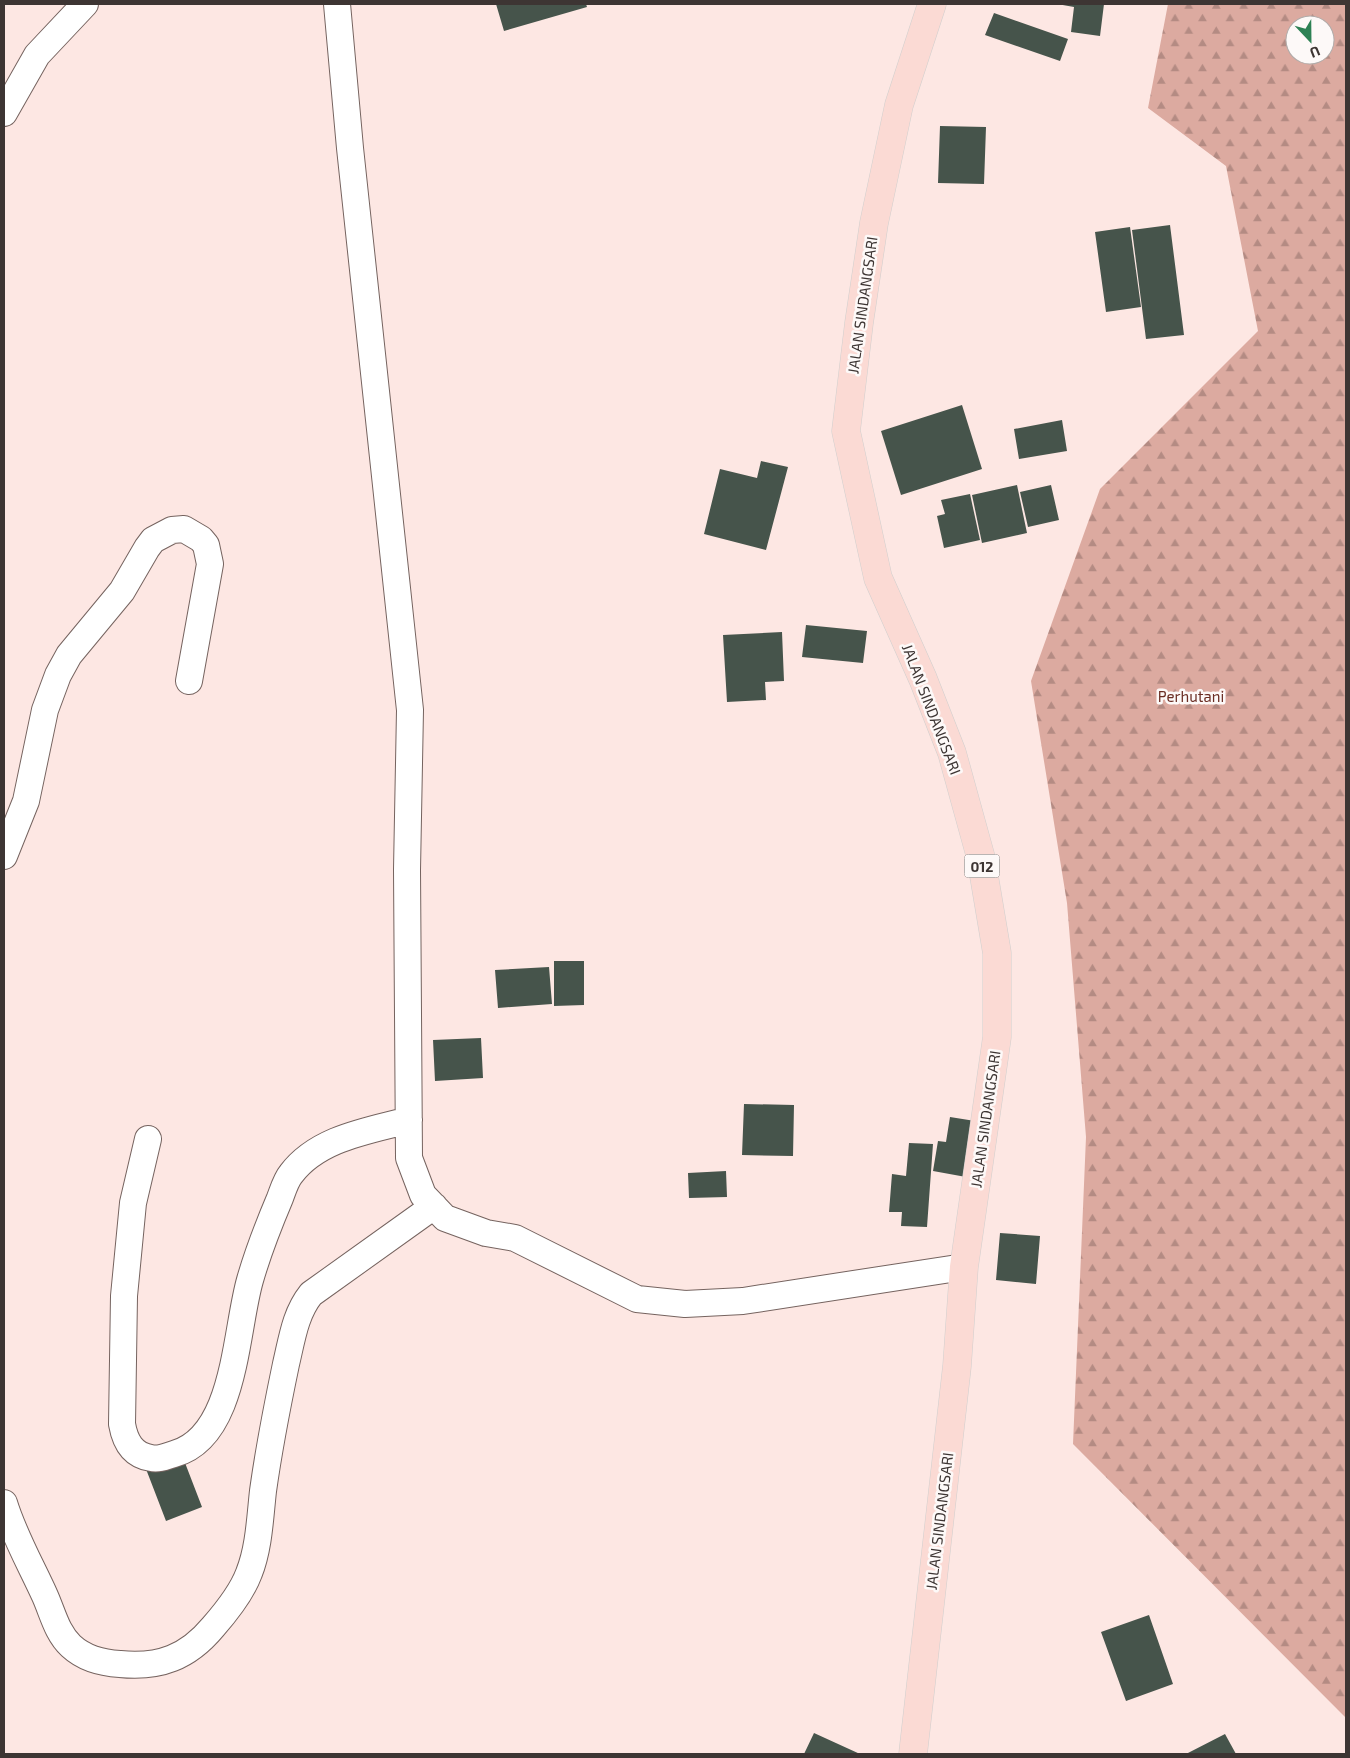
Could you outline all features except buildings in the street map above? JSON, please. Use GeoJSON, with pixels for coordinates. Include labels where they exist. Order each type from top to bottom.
{"type":"FeatureCollection","features":[{"type":"Feature","properties":{"kind":"main road","name":"JALAN SINDANGSARI"},"geometry":{"type":"LineString","coordinates":[[913,1754],[957,1366],[964,1267],[997,1037],[997,953],[981,858],[952,753],[878,578],[846,431],[859,323],[874,223],[899,106],[932,4]]}},
{"type":"Feature","properties":{"kind":"street"},"geometry":{"type":"LineString","coordinates":[[4,113],[36,55],[85,4]]}},
{"type":"Feature","properties":{"kind":"street"},"geometry":{"type":"LineString","coordinates":[[337,4],[350,148],[410,710],[407,870],[409,1158],[423,1195],[445,1218],[486,1233],[515,1238],[638,1299],[685,1304],[743,1301],[964,1267]]}},
{"type":"Feature","properties":{"kind":"street"},"geometry":{"type":"LineString","coordinates":[[4,856],[26,801],[45,710],[58,675],[69,655],[116,599],[153,540],[172,530],[184,529],[201,539],[206,545],[210,564],[189,681]]}},
{"type":"Feature","properties":{"kind":"street"},"geometry":{"type":"LineString","coordinates":[[148,1139],[133,1203],[124,1296],[122,1424],[126,1441],[131,1448],[151,1458],[178,1453],[195,1445],[209,1428],[224,1400],[250,1279],[289,1175],[302,1160],[319,1148],[348,1137],[409,1120]]}},
{"type":"Feature","properties":{"kind":"street"},"geometry":{"type":"LineString","coordinates":[[4,1503],[13,1532],[45,1596],[60,1632],[71,1646],[85,1656],[102,1663],[125,1665],[157,1662],[187,1652],[199,1644],[216,1623],[250,1572],[257,1540],[273,1422],[296,1320],[304,1303],[311,1294],[434,1206]]}},
{"type":"Feature","properties":{"kind":"green space","name":"Perhutani"},"geometry":{"type":"Polygon","coordinates":[[[1168,4],[1346,4],[1346,1718],[1073,1444],[1086,1137],[1067,903],[1031,681],[1100,489],[1258,331],[1226,166],[1148,108],[1168,4]]]}}]}
